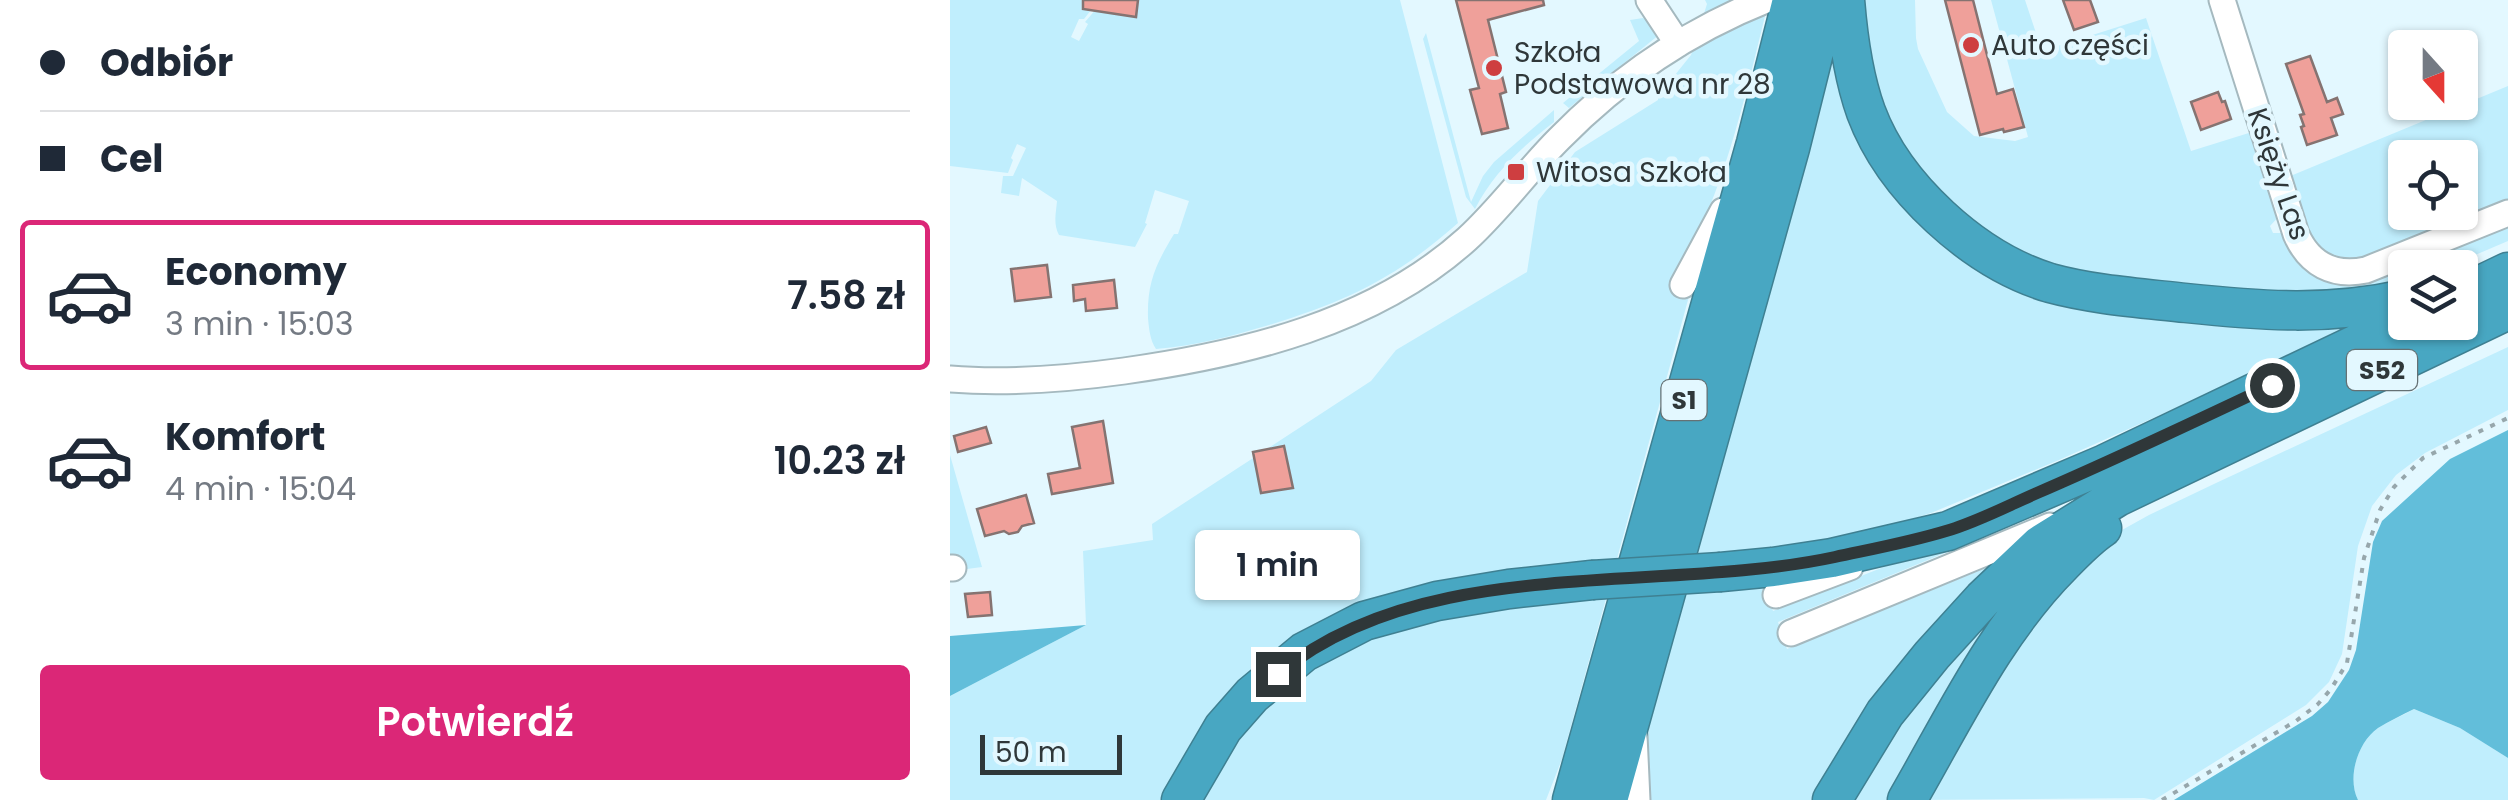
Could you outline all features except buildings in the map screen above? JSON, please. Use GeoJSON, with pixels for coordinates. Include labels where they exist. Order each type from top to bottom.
{"type":"FeatureCollection","features":[{"type":"Feature","properties":{"kind":"highway","name":"S1"},"geometry":{"type":"LineString","coordinates":[[1572,800],[1756,143],[1792,0]]}},
{"type":"Feature","properties":{"kind":"highway","name":"S1"},"geometry":{"type":"LineString","coordinates":[[1608,800],[1785,166],[1827,0]]}},
{"type":"Feature","properties":{"kind":"highway"},"geometry":{"type":"LineString","coordinates":[[1844,0],[1848,46],[1867,114],[1892,161],[1952,229],[2005,265],[2050,282],[2108,294],[2268,311],[2337,310],[2388,301]]}},
{"type":"Feature","properties":{"kind":"highway"},"geometry":{"type":"LineString","coordinates":[[2478,279],[2508,270]]}},
{"type":"Feature","properties":{"kind":"highway"},"geometry":{"type":"LineString","coordinates":[[2478,286],[2508,270]]}},
{"type":"Feature","properties":{"kind":"highway","name":"S52"},"geometry":{"type":"LineString","coordinates":[[2117,497],[2508,310]]}},
{"type":"Feature","properties":{"kind":"highway","name":"S52"},"geometry":{"type":"LineString","coordinates":[[1948,530],[2105,464],[2388,329]]}},
{"type":"Feature","properties":{"kind":"highway"},"geometry":{"type":"LineString","coordinates":[[1907,800],[1996,645],[2039,587],[2091,536],[2148,496],[2256,431]]}},
{"type":"Feature","properties":{"kind":"highway"},"geometry":{"type":"LineString","coordinates":[[1832,800],[1885,713],[1970,613],[2040,545],[2117,497]]}},
{"type":"Feature","properties":{"kind":"highway"},"geometry":{"type":"LineString","coordinates":[[1181,800],[1223,728],[1252,696],[1304,652],[1364,620],[1509,588],[1721,572],[1832,558],[1948,530]]}},
{"type":"Feature","properties":{"kind":"street"},"geometry":{"type":"LineString","coordinates":[[1649,0],[1688,37]]}},
{"type":"Feature","properties":{"kind":"street"},"geometry":{"type":"LineString","coordinates":[[950,379],[1046,380],[1172,364],[1254,346],[1354,311],[1407,284],[1451,253],[1580,119],[1637,71],[1688,37],[1766,0]]}},
{"type":"Feature","properties":{"kind":"street","name":"Księży Las"},"geometry":{"type":"LineString","coordinates":[[2222,0],[2296,234],[2315,262],[2345,273],[2366,270],[2508,212]]}},
{"type":"Feature","properties":{"kind":"street"},"geometry":{"type":"LineString","coordinates":[[1682,285],[1710,239],[1756,143]]}},
{"type":"Feature","properties":{"kind":"street"},"geometry":{"type":"LineString","coordinates":[[1791,632],[2117,497]]}},
{"type":"Feature","properties":{"kind":"street"},"geometry":{"type":"LineString","coordinates":[[1776,595],[1948,530]]}},
{"type":"Feature","properties":{"kind":"street"},"geometry":{"type":"LineString","coordinates":[[1633,708],[1637,800]]}},
{"type":"Feature","properties":{"kind":"path"},"geometry":{"type":"LineString","coordinates":[[2162,800],[2318,704],[2347,664],[2364,558],[2380,510],[2394,487],[2423,458],[2508,418]]}},
{"type":"Feature","properties":{"kind":"shaded area"},"geometry":{"type":"Polygon","coordinates":[[[950,0],[1099,0],[1084,19],[1079,19],[1071,37],[1079,41],[1088,24],[1085,22],[1103,1],[1102,12],[1135,17],[1138,0],[1400,0],[1458,223],[1392,273],[1347,297],[1241,333],[1156,349],[1148,318],[1151,284],[1162,255],[1174,234],[1178,234],[1189,201],[1155,190],[1147,224],[1135,247],[1059,235],[1055,223],[1057,201],[1022,178],[1019,196],[1001,193],[1003,176],[1013,176],[1026,148],[1017,144],[1008,173],[950,166],[950,0]]]}},
{"type":"Feature","properties":{"kind":"shaded area"},"geometry":{"type":"Polygon","coordinates":[[[1705,0],[1769,0],[1720,180],[1673,281],[1686,295],[1691,289],[1562,759],[1546,800],[1193,800],[1223,753],[1257,711],[1295,676],[1337,647],[1383,624],[1432,608],[1484,597],[1540,592],[1547,569],[1433,584],[1388,598],[1332,626],[1280,661],[1233,704],[1201,745],[1170,800],[950,800],[950,696],[1086,625],[1083,551],[1153,540],[1152,524],[1371,381],[1396,350],[1527,272],[1538,201],[1575,152],[1658,100],[1691,55],[1705,0]]]}},
{"type":"Feature","properties":{"kind":"shaded area"},"geometry":{"type":"Polygon","coordinates":[[[1861,0],[1915,0],[1918,49],[1947,112],[1974,136],[2015,141],[2028,137],[1991,0],[2025,0],[2042,51],[2146,18],[2191,151],[2252,132],[2281,214],[2270,226],[2273,233],[2286,233],[2330,277],[2388,258],[2388,286],[2315,303],[2063,275],[1980,234],[1905,155],[1876,97],[1861,0]]]}},
{"type":"Feature","properties":{"kind":"shaded area"},"geometry":{"type":"Polygon","coordinates":[[[1643,18],[1660,34],[1569,108],[1563,103],[1639,41],[1630,20],[1643,18]]]}},
{"type":"Feature","properties":{"kind":"shaded area"},"geometry":{"type":"Polygon","coordinates":[[[1837,27],[1843,68],[1968,254],[2358,321],[2059,460],[1931,513],[1854,537],[1763,584],[1773,611],[2040,505],[2394,340],[2422,340],[2275,411],[1778,622],[1787,649],[1998,563],[1815,800],[1643,800],[1650,720],[1790,218],[1837,27]]]}},
{"type":"Feature","properties":{"kind":"shaded area"},"geometry":{"type":"Polygon","coordinates":[[[1426,33],[1471,202],[1494,162],[1554,110],[1554,122],[1509,161],[1475,209],[1466,197],[1423,39],[1426,33]]]}},
{"type":"Feature","properties":{"kind":"shaded area"},"geometry":{"type":"Polygon","coordinates":[[[2508,86],[2508,207],[2478,219],[2478,140],[2388,140],[2388,230],[2450,230],[2399,250],[2388,250],[2388,254],[2361,265],[2315,254],[2288,177],[2426,120],[2478,120],[2478,98],[2508,86]]]}},
{"type":"Feature","properties":{"kind":"shaded area"},"geometry":{"type":"Polygon","coordinates":[[[2508,218],[2508,241],[2478,254],[2478,250],[2411,250],[2508,218]]]}},
{"type":"Feature","properties":{"kind":"shaded area"},"geometry":{"type":"Polygon","coordinates":[[[2508,347],[2508,410],[2425,453],[2396,475],[2372,506],[2358,546],[2342,654],[2329,682],[2306,705],[2154,800],[1916,800],[2002,651],[2095,545],[2149,515],[2508,347]]]}},
{"type":"Feature","properties":{"kind":"shaded area"},"geometry":{"type":"Polygon","coordinates":[[[2508,430],[2508,758],[2460,728],[2414,709],[2378,728],[2364,742],[2354,772],[2358,800],[2174,800],[2312,716],[2328,702],[2349,670],[2356,650],[2373,542],[2382,521],[2450,459],[2508,430]]]}},
{"type":"Feature","properties":{"kind":"shaded area"},"geometry":{"type":"Polygon","coordinates":[[[950,455],[982,567],[967,569],[964,563],[950,563],[950,455]]]}},
{"type":"Feature","properties":{"kind":"shaded area"},"geometry":{"type":"Polygon","coordinates":[[[2017,591],[1893,800],[1851,800],[1906,709],[1950,651],[2017,591]]]}},
{"type":"Feature","properties":{"kind":"shaded area"},"geometry":{"type":"Polygon","coordinates":[[[1086,625],[950,696],[950,636],[1086,625]]]}},
{"type":"Feature","properties":{"kind":"shaded area"},"geometry":{"type":"Polygon","coordinates":[[[2414,709],[2460,728],[2508,758],[2508,800],[2358,800],[2354,772],[2364,742],[2378,728],[2414,709]]]}},
{"type":"Feature","properties":{"kind":"place","name":"Auto części"},"geometry":{"type":"Point","coordinates":[1971,45]}},
{"type":"Feature","properties":{"kind":"place","name":"Szkoła Podstawowa nr 28"},"geometry":{"type":"Point","coordinates":[1494,68]}},
{"type":"Feature","properties":{"kind":"place","name":"Witosa Szkoła"},"geometry":{"type":"Point","coordinates":[1516,172]}},
{"type":"Feature","properties":{"kind":"route"},"geometry":{"type":"LineString","coordinates":[[1278,674],[1304,652],[1364,620],[1437,601],[1509,588],[1773,567],[1832,558],[1948,530],[2105,464],[2272,385]]}}]}
